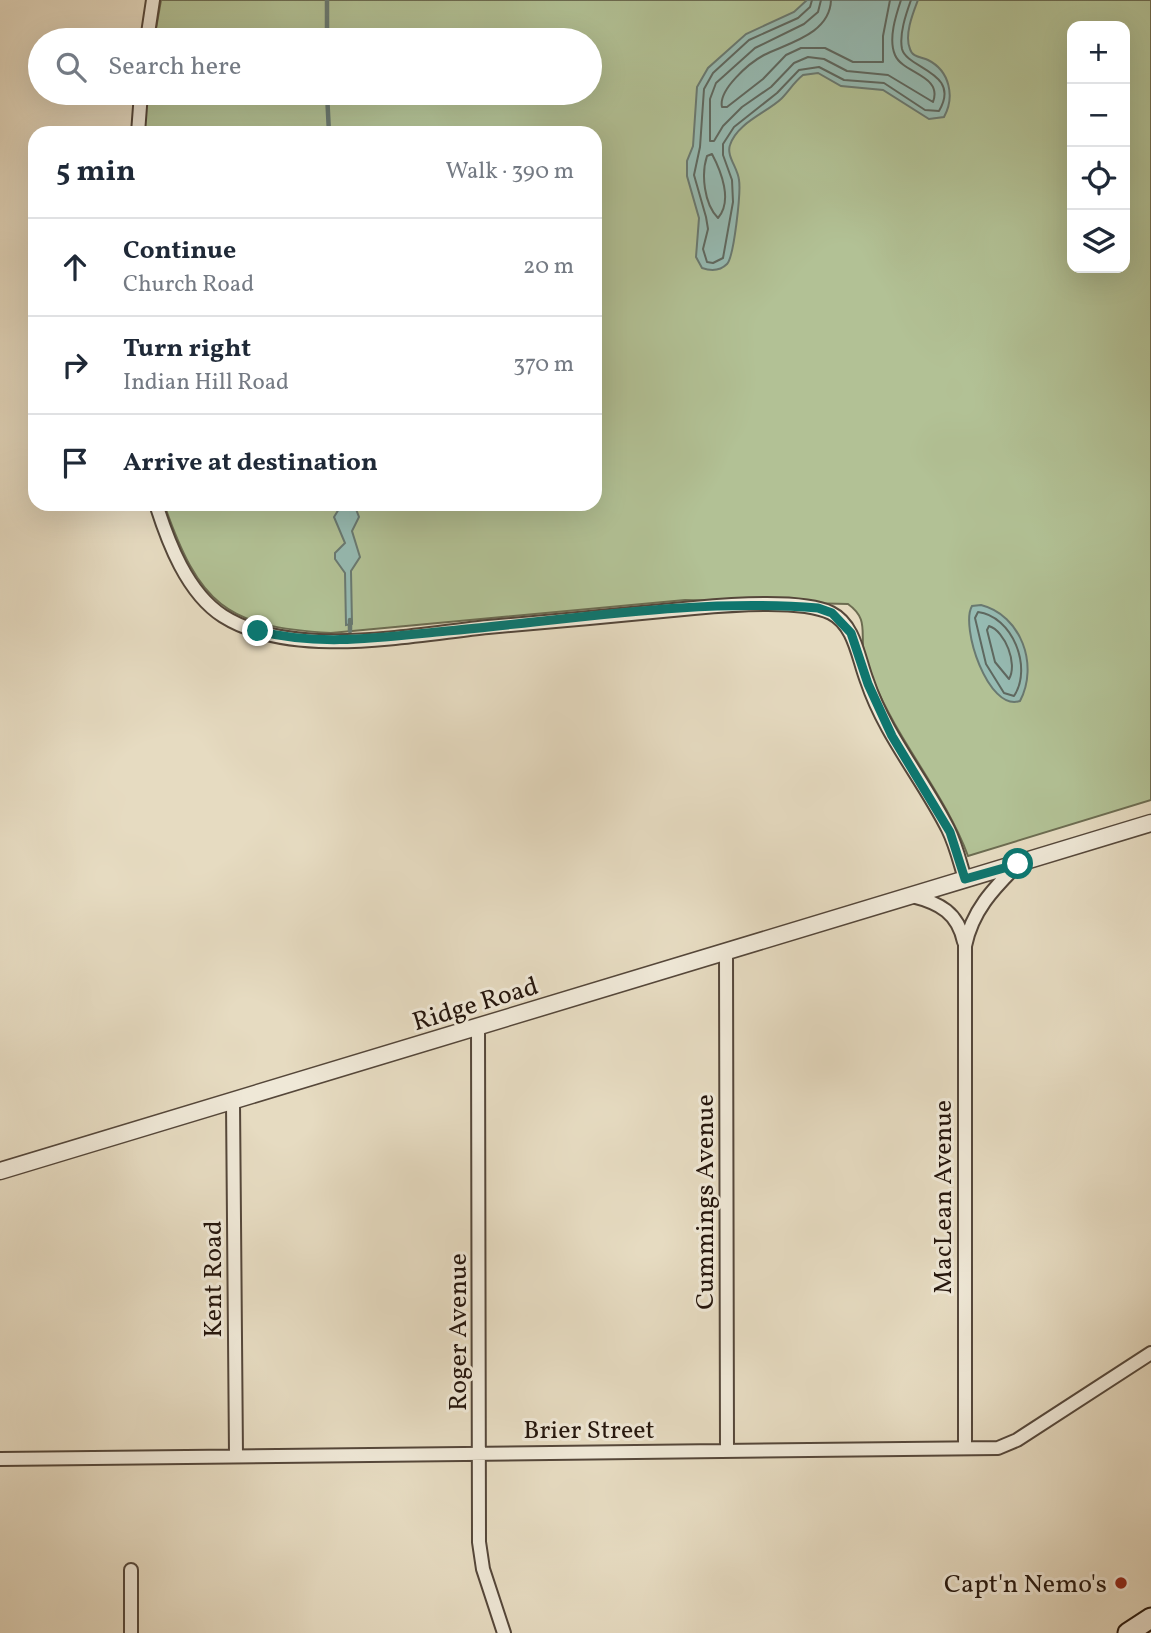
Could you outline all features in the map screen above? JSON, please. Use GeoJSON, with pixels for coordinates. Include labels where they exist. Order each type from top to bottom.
{"type":"FeatureCollection","features":[{"type":"Feature","properties":{"kind":"main road"},"geometry":{"type":"LineString","coordinates":[[1128,1633],[1151,1618]]}},
{"type":"Feature","properties":{"kind":"street"},"geometry":{"type":"LineString","coordinates":[[149,28],[153,0]]}},
{"type":"Feature","properties":{"kind":"street"},"geometry":{"type":"LineString","coordinates":[[139,126],[140,105]]}},
{"type":"Feature","properties":{"kind":"street"},"geometry":{"type":"LineString","coordinates":[[159,511],[179,562],[206,601],[221,615],[237,624],[283,637],[345,640],[714,607],[801,607],[832,613],[851,633],[868,684],[892,736],[950,832],[965,879]]}},
{"type":"Feature","properties":{"kind":"street","name":"Ridge Road"},"geometry":{"type":"LineString","coordinates":[[0,1171],[1151,823]]}},
{"type":"Feature","properties":{"kind":"street","name":"MacLean Avenue"},"geometry":{"type":"LineString","coordinates":[[965,946],[977,912],[987,896],[1018,864]]}},
{"type":"Feature","properties":{"kind":"street","name":"MacLean Avenue"},"geometry":{"type":"LineString","coordinates":[[912,896],[929,900],[950,912],[962,931],[965,946],[965,1448]]}},
{"type":"Feature","properties":{"kind":"street","name":"Cummings Avenue"},"geometry":{"type":"LineString","coordinates":[[726,952],[727,1451]]}},
{"type":"Feature","properties":{"kind":"street","name":"Roger Avenue"},"geometry":{"type":"LineString","coordinates":[[478,1027],[479,1542],[483,1569],[505,1633]]}},
{"type":"Feature","properties":{"kind":"street","name":"Kent Road"},"geometry":{"type":"LineString","coordinates":[[233,1102],[236,1455]]}},
{"type":"Feature","properties":{"kind":"street","name":"Brier Street"},"geometry":{"type":"LineString","coordinates":[[0,1459],[1007,1446],[1151,1353]]}},
{"type":"Feature","properties":{"kind":"street"},"geometry":{"type":"LineString","coordinates":[[131,1570],[131,1633]]}},
{"type":"Feature","properties":{"kind":"green space"},"geometry":{"type":"Polygon","coordinates":[[[161,0],[1151,0],[1151,800],[968,856],[947,811],[884,704],[866,660],[860,618],[848,604],[685,600],[331,633],[295,630],[241,616],[221,604],[204,587],[190,566],[167,511],[602,511],[602,126],[145,126],[146,105],[602,105],[602,28],[156,28],[161,0]]]}},
{"type":"Feature","properties":{"kind":"water"},"geometry":{"type":"Polygon","coordinates":[[[807,0],[918,0],[910,24],[908,43],[913,54],[935,65],[946,78],[950,93],[944,117],[929,119],[883,90],[841,86],[818,73],[803,75],[781,99],[745,124],[734,137],[729,149],[739,187],[730,259],[727,264],[715,270],[702,268],[696,257],[699,218],[687,176],[687,161],[693,146],[697,87],[708,68],[746,34],[794,12],[807,0]]]}},
{"type":"Feature","properties":{"kind":"water"},"geometry":{"type":"Polygon","coordinates":[[[338,511],[357,511],[359,517],[352,531],[360,557],[351,571],[352,624],[346,625],[345,573],[335,559],[335,553],[345,543],[334,517],[338,511]]]}},
{"type":"Feature","properties":{"kind":"water"},"geometry":{"type":"Polygon","coordinates":[[[981,605],[1007,619],[1023,643],[1028,672],[1020,701],[1008,701],[997,694],[979,665],[973,648],[969,616],[972,606],[981,605]]]}},
{"type":"Feature","properties":{"kind":"waterway"},"geometry":{"type":"LineString","coordinates":[[327,0],[327,28]]}},
{"type":"Feature","properties":{"kind":"waterway"},"geometry":{"type":"LineString","coordinates":[[328,105],[329,126]]}},
{"type":"Feature","properties":{"kind":"waterway"},"geometry":{"type":"LineString","coordinates":[[350,620],[350,631]]}},
{"type":"Feature","properties":{"kind":"place","name":"Capt'n Nemo's"},"geometry":{"type":"Point","coordinates":[1121,1583]}},
{"type":"Feature","properties":{"kind":"route"},"geometry":{"type":"LineString","coordinates":[[258,631],[311,640],[345,640],[714,607],[759,605],[818,608],[832,613],[851,633],[868,684],[892,736],[950,832],[965,879],[1018,864]]}}]}
